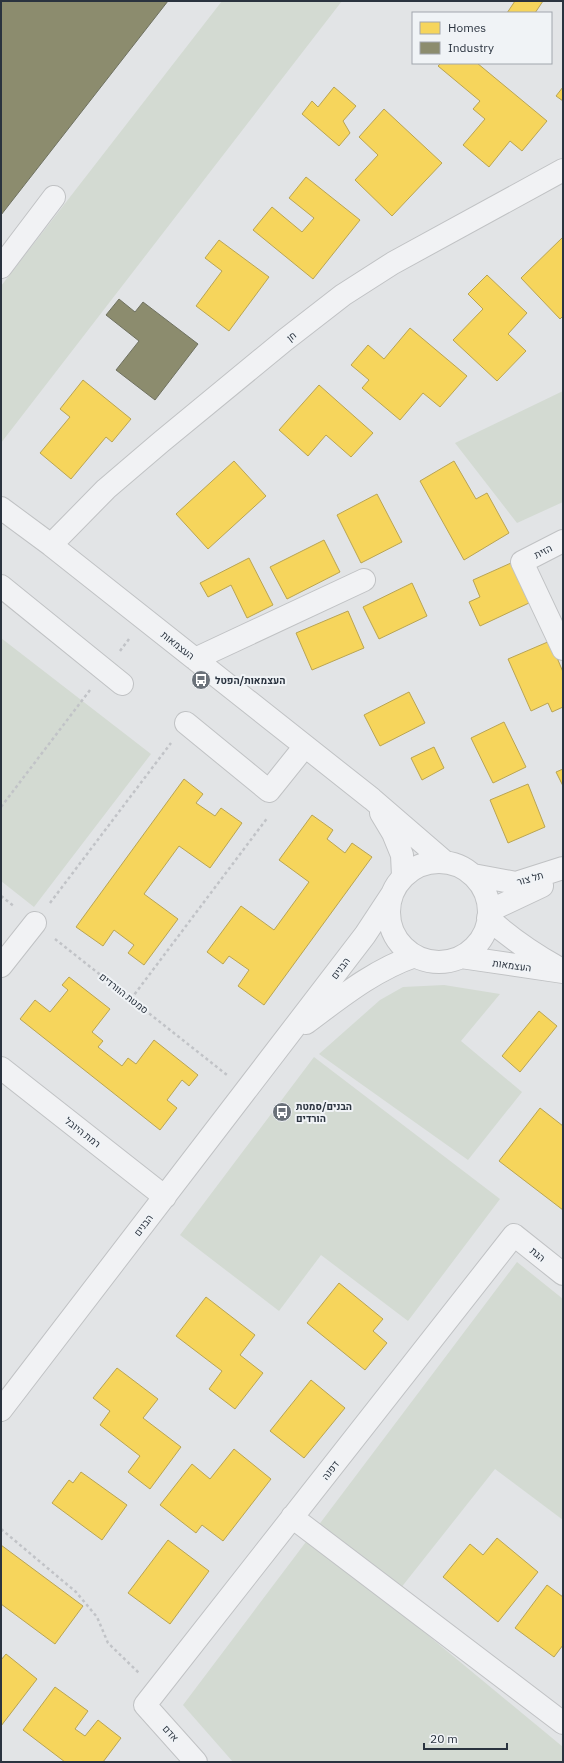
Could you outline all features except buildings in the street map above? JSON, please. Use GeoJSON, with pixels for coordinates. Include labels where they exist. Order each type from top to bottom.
{"type":"FeatureCollection","features":[{"type":"Feature","properties":{"kind":"street","name":"חן"},"geometry":{"type":"LineString","coordinates":[[51,545],[106,489],[285,340],[343,295],[393,263],[563,170]]}},
{"type":"Feature","properties":{"kind":"street"},"geometry":{"type":"LineString","coordinates":[[1,267],[54,197]]}},
{"type":"Feature","properties":{"kind":"street","name":"העצמאות"},"geometry":{"type":"LineString","coordinates":[[1,508],[51,545],[372,798],[445,862]]}},
{"type":"Feature","properties":{"kind":"street","name":"הזית"},"geometry":{"type":"LineString","coordinates":[[563,541],[522,562],[563,649]]}},
{"type":"Feature","properties":{"kind":"street"},"geometry":{"type":"LineString","coordinates":[[195,659],[364,580]]}},
{"type":"Feature","properties":{"kind":"street"},"geometry":{"type":"LineString","coordinates":[[1,586],[122,684]]}},
{"type":"Feature","properties":{"kind":"street"},"geometry":{"type":"LineString","coordinates":[[186,723],[269,791],[305,746]]}},
{"type":"Feature","properties":{"kind":"street","name":"העצמאות"},"geometry":{"type":"LineString","coordinates":[[372,798],[393,833],[402,855],[398,885]]}},
{"type":"Feature","properties":{"kind":"street"},"geometry":{"type":"LineString","coordinates":[[429,862],[445,862],[460,866],[474,875],[483,888],[488,899],[489,915],[482,939],[472,949],[461,957],[446,962],[430,962],[415,956],[402,946],[393,931],[389,914],[398,885],[414,868],[429,862]]}},
{"type":"Feature","properties":{"kind":"street","name":"תל צור"},"geometry":{"type":"LineString","coordinates":[[474,875],[516,883],[563,868]]}},
{"type":"Feature","properties":{"kind":"street","name":"תל צור"},"geometry":{"type":"LineString","coordinates":[[489,915],[563,876]]}},
{"type":"Feature","properties":{"kind":"street","name":"הבנים"},"geometry":{"type":"LineString","coordinates":[[1,1410],[365,935],[398,885]]}},
{"type":"Feature","properties":{"kind":"street","name":"העצמאות"},"geometry":{"type":"LineString","coordinates":[[489,915],[502,931],[533,954],[563,972]]}},
{"type":"Feature","properties":{"kind":"street"},"geometry":{"type":"LineString","coordinates":[[1,966],[35,923]]}},
{"type":"Feature","properties":{"kind":"street","name":"הבנים"},"geometry":{"type":"LineString","coordinates":[[284,1040],[374,975],[395,963],[415,956]]}},
{"type":"Feature","properties":{"kind":"street","name":"העצמאות"},"geometry":{"type":"LineString","coordinates":[[461,957],[563,972]]}},
{"type":"Feature","properties":{"kind":"street","name":"רמת היובל"},"geometry":{"type":"LineString","coordinates":[[1,1068],[165,1197]]}},
{"type":"Feature","properties":{"kind":"street","name":"הגת"},"geometry":{"type":"LineString","coordinates":[[514,1235],[563,1274]]}},
{"type":"Feature","properties":{"kind":"street","name":"דפנה"},"geometry":{"type":"LineString","coordinates":[[151,1698],[514,1235]]}},
{"type":"Feature","properties":{"kind":"street"},"geometry":{"type":"LineString","coordinates":[[292,1517],[563,1723]]}},
{"type":"Feature","properties":{"kind":"street","name":"אדם"},"geometry":{"type":"LineString","coordinates":[[151,1698],[196,1762]]}},
{"type":"Feature","properties":{"kind":"path"},"geometry":{"type":"LineString","coordinates":[[1,807],[144,619]]}},
{"type":"Feature","properties":{"kind":"path"},"geometry":{"type":"LineString","coordinates":[[35,923],[186,723]]}},
{"type":"Feature","properties":{"kind":"path"},"geometry":{"type":"LineString","coordinates":[[131,999],[273,811]]}},
{"type":"Feature","properties":{"kind":"path","name":"סמטת הוורדים"},"geometry":{"type":"LineString","coordinates":[[1,896],[246,1090]]}},
{"type":"Feature","properties":{"kind":"path"},"geometry":{"type":"LineString","coordinates":[[1,1529],[76,1592],[97,1617],[108,1642],[151,1698]]}},
{"type":"Feature","properties":{"kind":"shaded area"},"geometry":{"type":"Polygon","coordinates":[[[222,1],[342,1],[1,443],[1,286],[222,1]]]}},
{"type":"Feature","properties":{"kind":"shaded area"},"geometry":{"type":"Polygon","coordinates":[[[563,391],[563,502],[517,523],[455,443],[563,391]]]}},
{"type":"Feature","properties":{"kind":"shaded area"},"geometry":{"type":"Polygon","coordinates":[[[1,638],[151,754],[34,907],[1,881],[1,638]]]}},
{"type":"Feature","properties":{"kind":"shaded area"},"geometry":{"type":"Polygon","coordinates":[[[444,985],[500,994],[461,1041],[522,1092],[468,1160],[319,1054],[380,1000],[403,987],[444,985]]]}},
{"type":"Feature","properties":{"kind":"shaded area"},"geometry":{"type":"Polygon","coordinates":[[[314,1057],[500,1199],[408,1321],[321,1255],[279,1311],[180,1235],[314,1057]]]}},
{"type":"Feature","properties":{"kind":"shaded area"},"geometry":{"type":"Polygon","coordinates":[[[517,1262],[563,1299],[563,1520],[495,1469],[389,1603],[563,1747],[563,1762],[233,1762],[183,1705],[517,1262]]]}},
{"type":"Feature","properties":{"kind":"place","name":"העצמאות/הפטל"},"geometry":{"type":"Point","coordinates":[201,680]}},
{"type":"Feature","properties":{"kind":"place","name":"הבנים/סמטת הורדים"},"geometry":{"type":"Point","coordinates":[282,1112]}}]}
